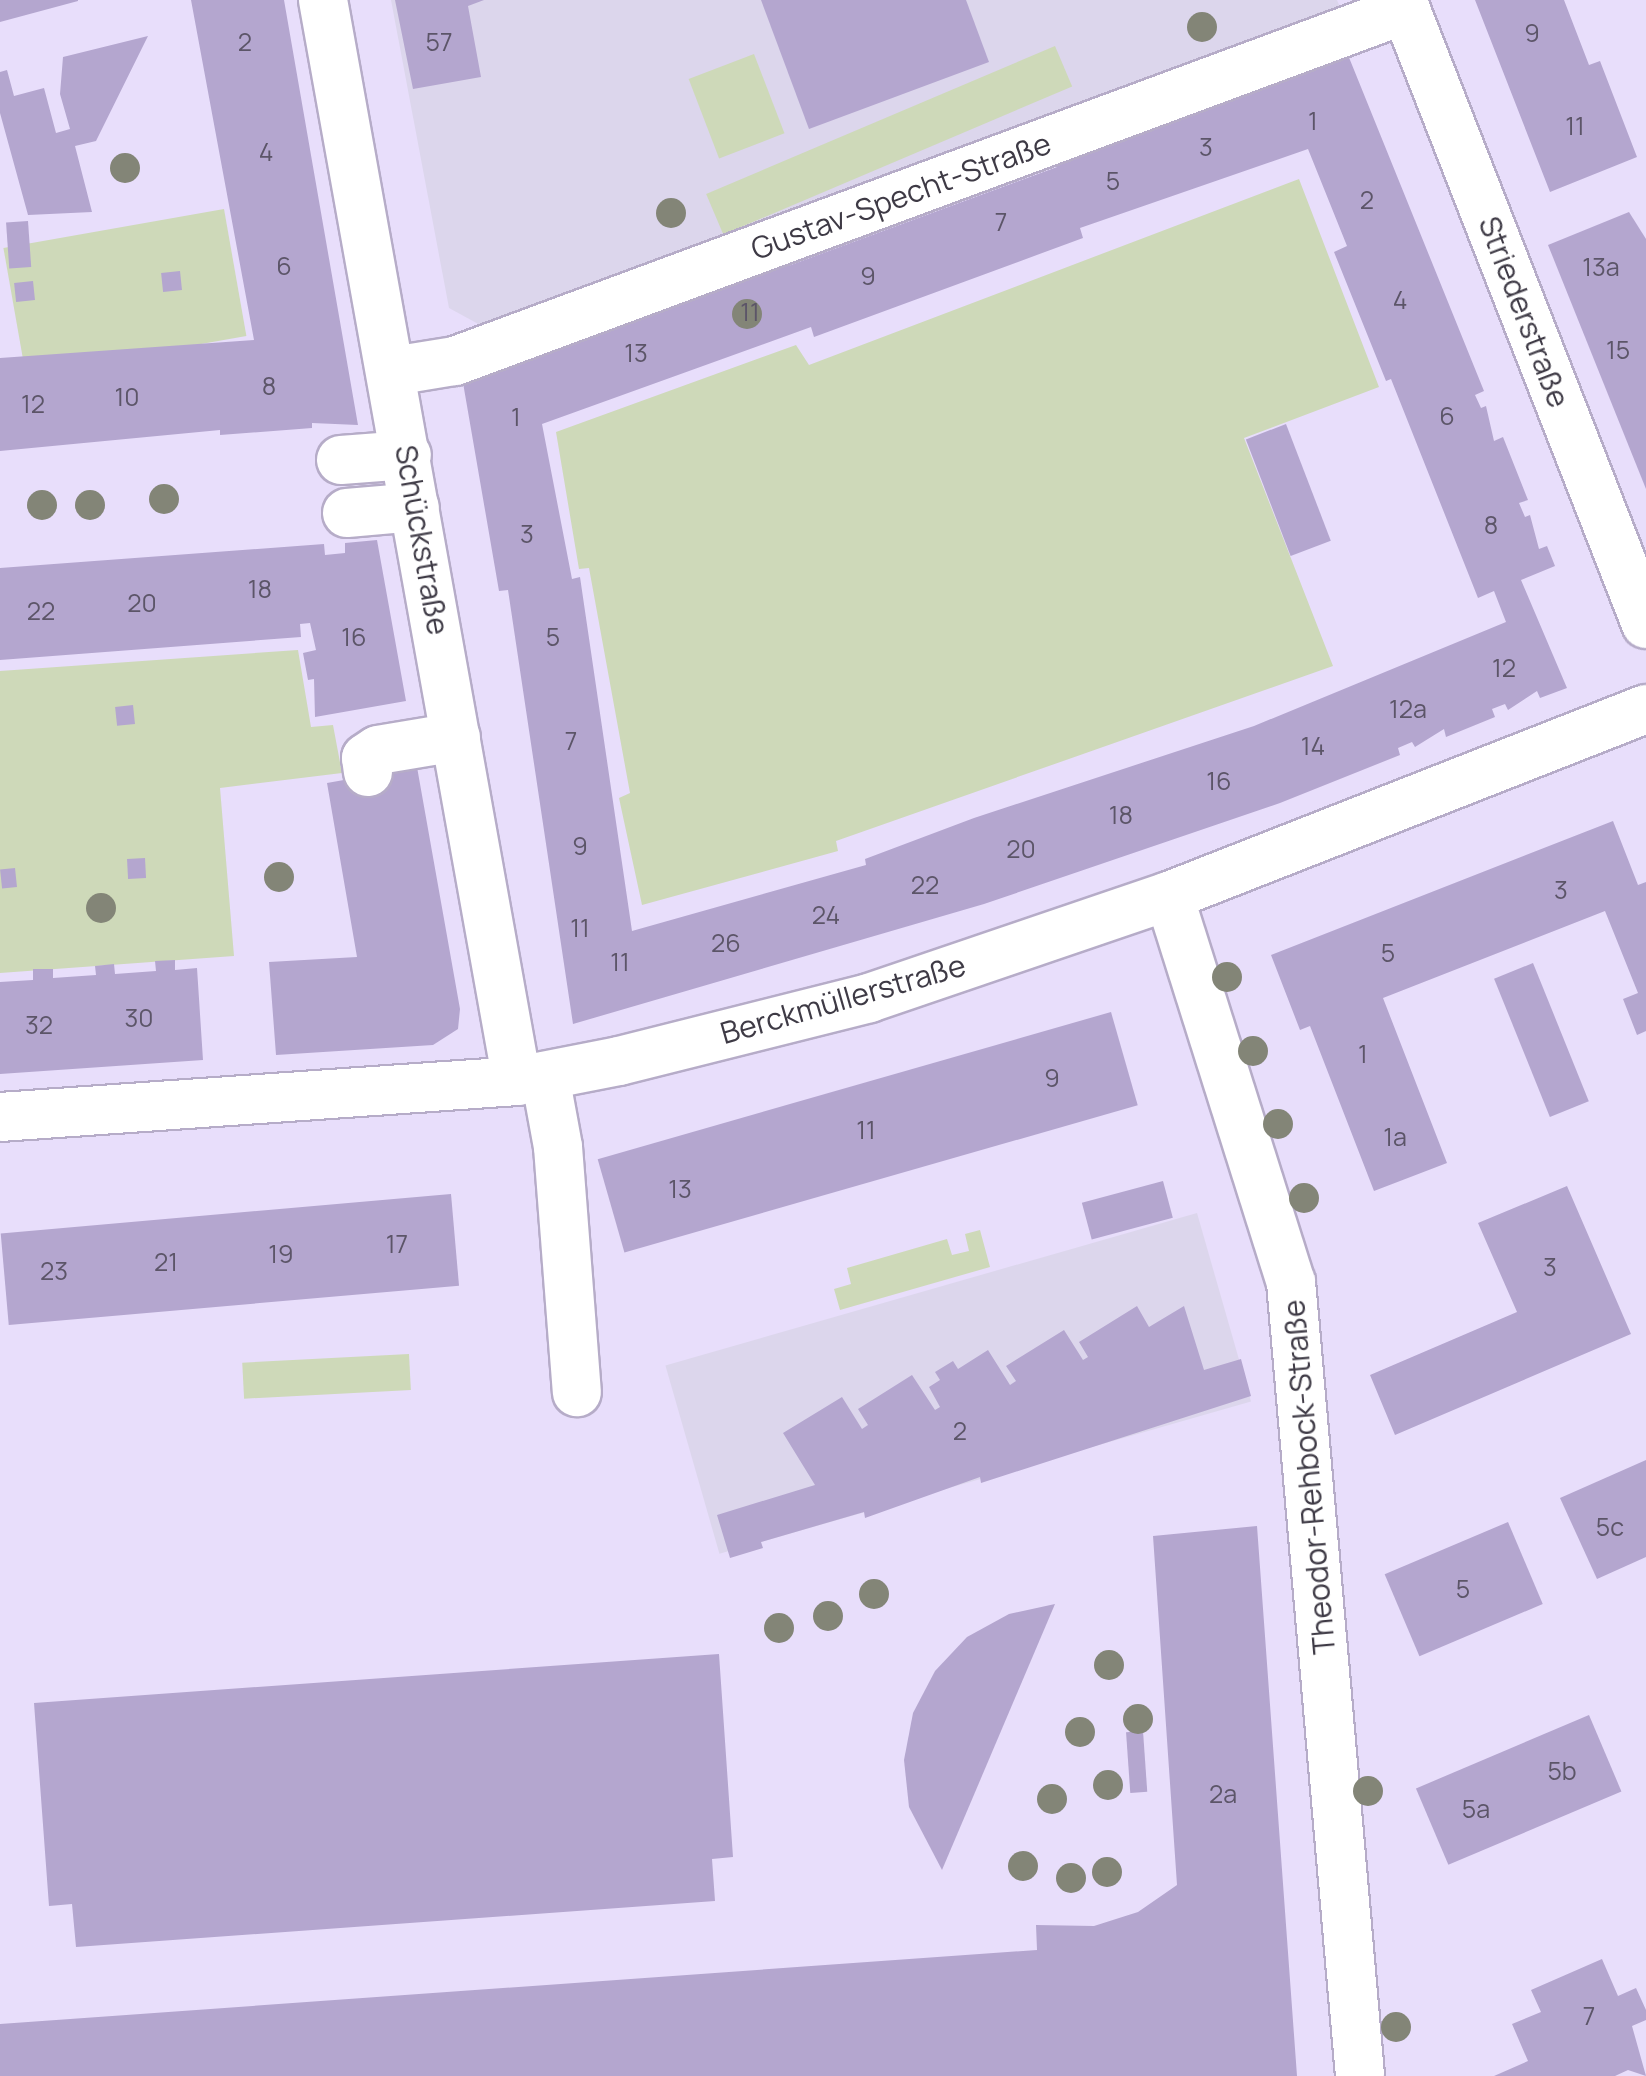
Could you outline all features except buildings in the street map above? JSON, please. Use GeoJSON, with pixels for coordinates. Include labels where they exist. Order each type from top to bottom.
{"type":"FeatureCollection","features":[{"type":"Feature","properties":{"kind":"street","name":"Schückstraße"},"geometry":{"type":"LineString","coordinates":[[323,0],[456,737],[531,1078],[558,1147],[577,1392]]}},
{"type":"Feature","properties":{"kind":"street","name":"Gustav-Specht-Straße"},"geometry":{"type":"LineString","coordinates":[[393,372],[455,360],[1404,4]]}},
{"type":"Feature","properties":{"kind":"street","name":"Striederstraße"},"geometry":{"type":"LineString","coordinates":[[1404,4],[1646,624]]}},
{"type":"Feature","properties":{"kind":"street"},"geometry":{"type":"LineString","coordinates":[[341,460],[407,455]]}},
{"type":"Feature","properties":{"kind":"street"},"geometry":{"type":"LineString","coordinates":[[346,512],[416,507]]}},
{"type":"Feature","properties":{"kind":"street","name":"Berckmüllerstraße"},"geometry":{"type":"LineString","coordinates":[[0,1117],[531,1078],[869,998],[1170,896],[1646,709]]}},
{"type":"Feature","properties":{"kind":"street"},"geometry":{"type":"LineString","coordinates":[[368,772],[366,758],[378,750],[456,737]]}},
{"type":"Feature","properties":{"kind":"street","name":"Theodor-Rehbock-Straße"},"geometry":{"type":"LineString","coordinates":[[1170,896],[1291,1282],[1360,2076]]}},
{"type":"Feature","properties":{"kind":"shaded area"},"geometry":{"type":"Polygon","coordinates":[[[391,0],[1337,0],[1342,12],[482,326],[449,308],[391,0]]]}},
{"type":"Feature","properties":{"kind":"shaded area"},"geometry":{"type":"Polygon","coordinates":[[[1197,1213],[1251,1401],[719,1554],[665,1365],[1197,1213]]]}},
{"type":"Feature","properties":{"kind":"green space"},"geometry":{"type":"Polygon","coordinates":[[[1055,46],[1072,87],[723,235],[706,194],[1055,46]]]}},
{"type":"Feature","properties":{"kind":"green space"},"geometry":{"type":"Polygon","coordinates":[[[754,54],[784,133],[719,158],[689,79],[754,54]]]}},
{"type":"Feature","properties":{"kind":"green space"},"geometry":{"type":"Polygon","coordinates":[[[1299,179],[1379,387],[1244,438],[1333,666],[836,841],[838,851],[642,905],[619,798],[630,793],[589,568],[579,569],[556,432],[796,345],[809,365],[1299,179]]]}},
{"type":"Feature","properties":{"kind":"green space"},"geometry":{"type":"Polygon","coordinates":[[[224,209],[246,336],[26,375],[3,248],[224,209]]]}},
{"type":"Feature","properties":{"kind":"green space"},"geometry":{"type":"Polygon","coordinates":[[[298,650],[311,727],[333,725],[342,773],[220,788],[234,956],[0,973],[0,671],[298,650]]]}},
{"type":"Feature","properties":{"kind":"green space"},"geometry":{"type":"Polygon","coordinates":[[[980,1230],[990,1267],[840,1310],[834,1289],[851,1284],[847,1268],[947,1239],[952,1255],[969,1251],[965,1234],[980,1230]]]}},
{"type":"Feature","properties":{"kind":"green space"},"geometry":{"type":"Polygon","coordinates":[[[409,1354],[411,1390],[244,1399],[242,1363],[409,1354]]]}}]}
